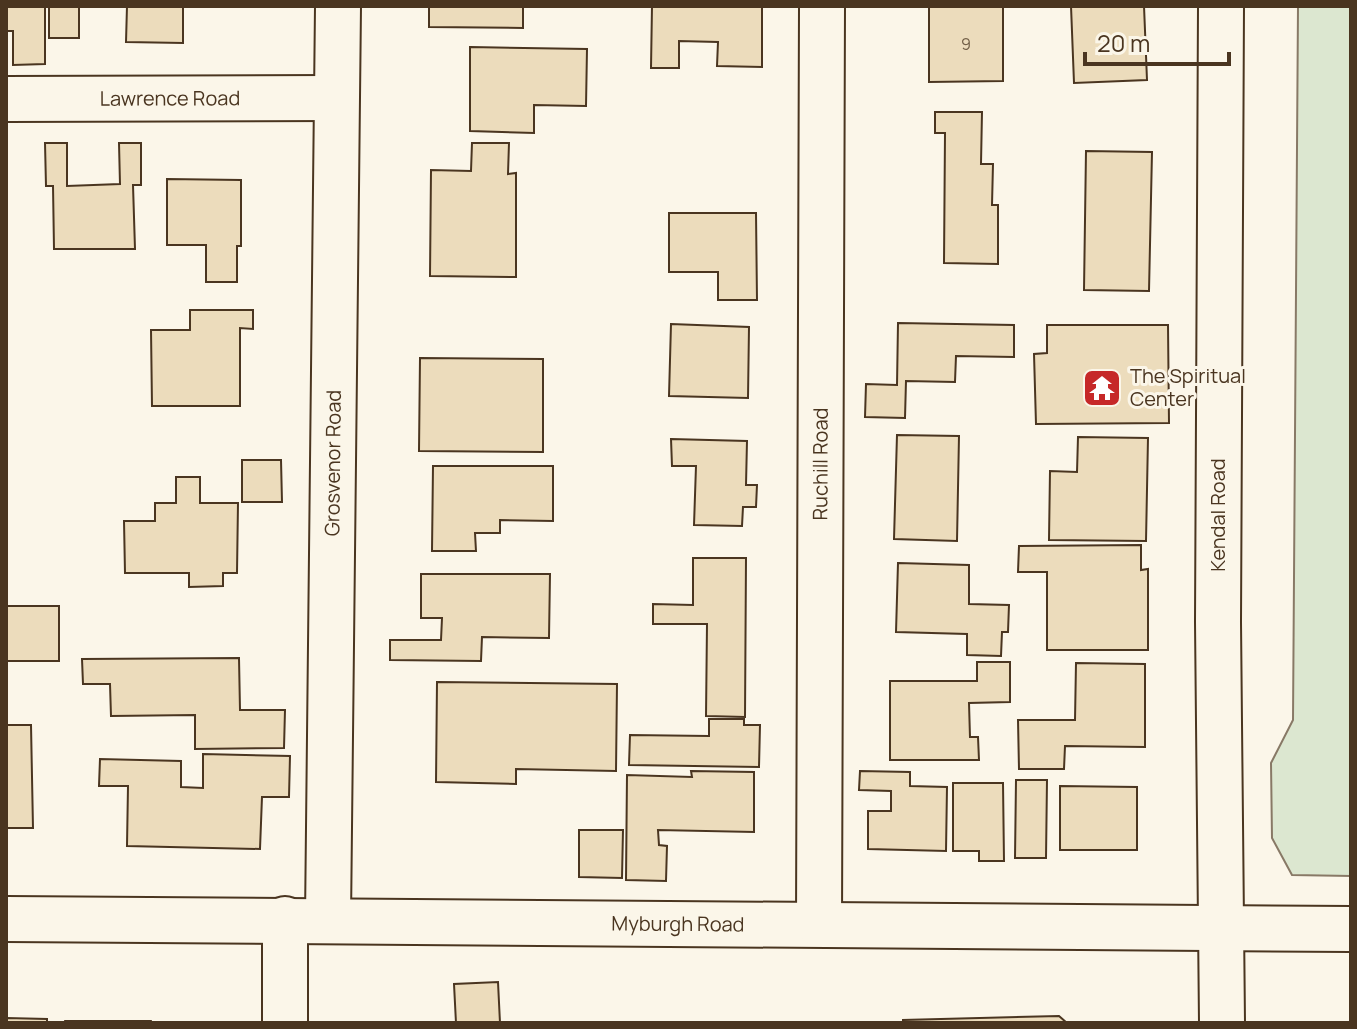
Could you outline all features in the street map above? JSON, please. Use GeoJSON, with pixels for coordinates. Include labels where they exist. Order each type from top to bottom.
{"type":"FeatureCollection","features":[{"type":"Feature","properties":{"kind":"street","name":"Grosvenor Road"},"geometry":{"type":"LineString","coordinates":[[328,919],[338,6]]}},
{"type":"Feature","properties":{"kind":"street","name":"Ruchill Road"},"geometry":{"type":"LineString","coordinates":[[819,924],[822,6]]}},
{"type":"Feature","properties":{"kind":"street","name":"Kendal Road"},"geometry":{"type":"LineString","coordinates":[[1221,6],[1218,606],[1222,1023]]}},
{"type":"Feature","properties":{"kind":"street","name":"Lawrence Road"},"geometry":{"type":"LineString","coordinates":[[6,99],[335,98]]}},
{"type":"Feature","properties":{"kind":"street","name":"Myburgh Road"},"geometry":{"type":"LineString","coordinates":[[6,919],[1351,929]]}},
{"type":"Feature","properties":{"kind":"street"},"geometry":{"type":"LineString","coordinates":[[285,919],[285,1023]]}},
{"type":"Feature","properties":{"kind":"green space"},"geometry":{"type":"Polygon","coordinates":[[[1298,6],[1351,6],[1351,876],[1292,875],[1272,838],[1271,763],[1293,720],[1298,6]]]}},
{"type":"Feature","properties":{"kind":"building"},"geometry":{"type":"Polygon","coordinates":[[[6,6],[45,6],[45,64],[13,65],[13,31],[6,31],[6,6]]]}},
{"type":"Feature","properties":{"kind":"building"},"geometry":{"type":"Polygon","coordinates":[[[49,6],[79,6],[79,38],[49,38],[49,6]]]}},
{"type":"Feature","properties":{"kind":"building"},"geometry":{"type":"Polygon","coordinates":[[[127,6],[183,6],[183,43],[126,42],[127,6]]]}},
{"type":"Feature","properties":{"kind":"building"},"geometry":{"type":"Polygon","coordinates":[[[429,6],[523,6],[523,28],[429,27],[429,6]]]}},
{"type":"Feature","properties":{"kind":"building"},"geometry":{"type":"Polygon","coordinates":[[[652,6],[762,6],[762,67],[717,66],[718,42],[679,41],[679,68],[651,68],[652,6]]]}},
{"type":"Feature","properties":{"kind":"building"},"geometry":{"type":"Polygon","coordinates":[[[929,6],[1003,6],[1003,81],[929,82],[929,6]]]}},
{"type":"Feature","properties":{"kind":"building"},"geometry":{"type":"Polygon","coordinates":[[[1071,6],[1144,6],[1147,80],[1074,83],[1071,6]]]}},
{"type":"Feature","properties":{"kind":"building"},"geometry":{"type":"Polygon","coordinates":[[[470,47],[587,49],[586,106],[534,105],[534,133],[470,131],[470,47]]]}},
{"type":"Feature","properties":{"kind":"building"},"geometry":{"type":"Polygon","coordinates":[[[935,112],[982,112],[981,164],[993,164],[992,205],[998,205],[998,264],[944,263],[945,133],[935,133],[935,112]]]}},
{"type":"Feature","properties":{"kind":"building"},"geometry":{"type":"Polygon","coordinates":[[[45,143],[67,143],[67,186],[120,184],[119,143],[141,143],[141,185],[133,185],[135,249],[54,249],[53,186],[46,186],[45,143]]]}},
{"type":"Feature","properties":{"kind":"building"},"geometry":{"type":"Polygon","coordinates":[[[472,143],[509,143],[508,174],[516,173],[516,277],[430,276],[431,170],[471,171],[472,143]]]}},
{"type":"Feature","properties":{"kind":"building"},"geometry":{"type":"Polygon","coordinates":[[[1086,151],[1152,152],[1149,291],[1084,290],[1086,151]]]}},
{"type":"Feature","properties":{"kind":"building"},"geometry":{"type":"Polygon","coordinates":[[[167,179],[241,180],[241,246],[237,246],[237,282],[206,282],[206,245],[167,245],[167,179]]]}},
{"type":"Feature","properties":{"kind":"building"},"geometry":{"type":"Polygon","coordinates":[[[669,213],[756,213],[757,300],[718,300],[718,272],[669,272],[669,213]]]}},
{"type":"Feature","properties":{"kind":"building"},"geometry":{"type":"Polygon","coordinates":[[[190,310],[253,310],[253,329],[240,328],[240,406],[152,406],[151,330],[190,330],[190,310]]]}},
{"type":"Feature","properties":{"kind":"building"},"geometry":{"type":"Polygon","coordinates":[[[898,323],[1014,325],[1014,357],[956,356],[955,382],[906,381],[905,418],[865,417],[866,384],[897,385],[898,323]]]}},
{"type":"Feature","properties":{"kind":"building"},"geometry":{"type":"Polygon","coordinates":[[[671,324],[749,327],[748,398],[669,396],[671,324]]]}},
{"type":"Feature","properties":{"kind":"building","name":"The Spiritual Center"},"geometry":{"type":"Polygon","coordinates":[[[1047,325],[1168,325],[1169,423],[1036,424],[1034,354],[1047,353],[1047,325]]]}},
{"type":"Feature","properties":{"kind":"building"},"geometry":{"type":"Polygon","coordinates":[[[420,358],[543,359],[543,452],[419,451],[420,358]]]}},
{"type":"Feature","properties":{"kind":"building"},"geometry":{"type":"Polygon","coordinates":[[[897,435],[959,436],[957,541],[894,539],[897,435]]]}},
{"type":"Feature","properties":{"kind":"building"},"geometry":{"type":"Polygon","coordinates":[[[1078,437],[1148,438],[1146,541],[1049,540],[1050,471],[1077,472],[1078,437]]]}},
{"type":"Feature","properties":{"kind":"building"},"geometry":{"type":"Polygon","coordinates":[[[671,439],[747,441],[746,485],[757,485],[756,507],[743,507],[742,526],[694,525],[696,466],[672,466],[671,439]]]}},
{"type":"Feature","properties":{"kind":"building"},"geometry":{"type":"Polygon","coordinates":[[[242,460],[281,460],[282,502],[242,502],[242,460]]]}},
{"type":"Feature","properties":{"kind":"building"},"geometry":{"type":"Polygon","coordinates":[[[433,466],[553,466],[553,521],[500,520],[500,533],[475,533],[476,551],[432,551],[433,466]]]}},
{"type":"Feature","properties":{"kind":"building"},"geometry":{"type":"Polygon","coordinates":[[[176,477],[200,477],[200,503],[238,503],[237,573],[223,573],[223,586],[189,587],[189,573],[125,573],[124,521],[155,521],[155,503],[176,503],[176,477]]]}},
{"type":"Feature","properties":{"kind":"building"},"geometry":{"type":"Polygon","coordinates":[[[1141,545],[1141,570],[1148,569],[1148,650],[1047,650],[1047,572],[1018,572],[1019,546],[1141,545]]]}},
{"type":"Feature","properties":{"kind":"building"},"geometry":{"type":"Polygon","coordinates":[[[693,558],[746,558],[745,717],[706,716],[707,624],[653,624],[653,604],[693,605],[693,558]]]}},
{"type":"Feature","properties":{"kind":"building"},"geometry":{"type":"Polygon","coordinates":[[[898,563],[969,565],[969,604],[1009,605],[1008,632],[1002,632],[1001,656],[967,655],[967,634],[896,632],[898,563]]]}},
{"type":"Feature","properties":{"kind":"building"},"geometry":{"type":"Polygon","coordinates":[[[421,574],[550,574],[549,638],[482,637],[481,661],[390,660],[390,640],[441,640],[442,618],[421,618],[421,574]]]}},
{"type":"Feature","properties":{"kind":"building"},"geometry":{"type":"Polygon","coordinates":[[[6,606],[59,606],[59,661],[6,661],[6,606]]]}},
{"type":"Feature","properties":{"kind":"building"},"geometry":{"type":"Polygon","coordinates":[[[239,658],[240,710],[285,710],[284,748],[195,749],[195,715],[111,716],[110,684],[83,684],[82,659],[239,658]]]}},
{"type":"Feature","properties":{"kind":"building"},"geometry":{"type":"Polygon","coordinates":[[[977,662],[1010,662],[1010,702],[969,703],[970,737],[978,737],[979,760],[890,760],[890,681],[977,681],[977,662]]]}},
{"type":"Feature","properties":{"kind":"building"},"geometry":{"type":"Polygon","coordinates":[[[1076,663],[1145,664],[1145,747],[1065,746],[1064,769],[1019,769],[1018,720],[1075,720],[1076,663]]]}},
{"type":"Feature","properties":{"kind":"building"},"geometry":{"type":"Polygon","coordinates":[[[437,682],[617,684],[616,771],[516,769],[516,784],[436,782],[437,682]]]}},
{"type":"Feature","properties":{"kind":"building"},"geometry":{"type":"Polygon","coordinates":[[[709,719],[744,719],[744,725],[760,725],[759,767],[629,765],[630,735],[709,736],[709,719]]]}},
{"type":"Feature","properties":{"kind":"building"},"geometry":{"type":"Polygon","coordinates":[[[6,725],[31,725],[33,828],[6,828],[6,725]]]}},
{"type":"Feature","properties":{"kind":"building"},"geometry":{"type":"Polygon","coordinates":[[[203,754],[290,756],[289,797],[262,797],[260,849],[127,846],[128,786],[99,786],[100,759],[181,761],[181,787],[203,788],[203,754]]]}},
{"type":"Feature","properties":{"kind":"building"},"geometry":{"type":"Polygon","coordinates":[[[691,771],[754,772],[754,832],[658,830],[659,845],[667,846],[666,881],[626,880],[627,775],[692,777],[691,771]]]}},
{"type":"Feature","properties":{"kind":"building"},"geometry":{"type":"Polygon","coordinates":[[[860,771],[910,772],[910,786],[947,787],[946,851],[868,849],[868,811],[891,811],[891,791],[859,790],[860,771]]]}},
{"type":"Feature","properties":{"kind":"building"},"geometry":{"type":"Polygon","coordinates":[[[1016,780],[1047,780],[1046,858],[1015,858],[1016,780]]]}},
{"type":"Feature","properties":{"kind":"building"},"geometry":{"type":"Polygon","coordinates":[[[953,783],[1003,783],[1004,861],[979,861],[979,851],[953,851],[953,783]]]}},
{"type":"Feature","properties":{"kind":"building"},"geometry":{"type":"Polygon","coordinates":[[[1060,786],[1137,787],[1137,850],[1060,850],[1060,786]]]}},
{"type":"Feature","properties":{"kind":"building"},"geometry":{"type":"Polygon","coordinates":[[[579,830],[623,830],[622,878],[579,877],[579,830]]]}},
{"type":"Feature","properties":{"kind":"building"},"geometry":{"type":"Polygon","coordinates":[[[498,982],[500,1023],[456,1023],[454,984],[498,982]]]}},
{"type":"Feature","properties":{"kind":"building"},"geometry":{"type":"Polygon","coordinates":[[[1059,1016],[1067,1023],[903,1023],[903,1020],[1059,1016]]]}},
{"type":"Feature","properties":{"kind":"building"},"geometry":{"type":"Polygon","coordinates":[[[6,1018],[47,1019],[47,1023],[6,1023],[6,1018]]]}},
{"type":"Feature","properties":{"kind":"building"},"geometry":{"type":"Polygon","coordinates":[[[151,1021],[152,1023],[64,1023],[151,1021]]]}},
{"type":"Feature","properties":{"kind":"place","name":"The Spiritual Center"},"geometry":{"type":"Point","coordinates":[1102,388]}}]}
